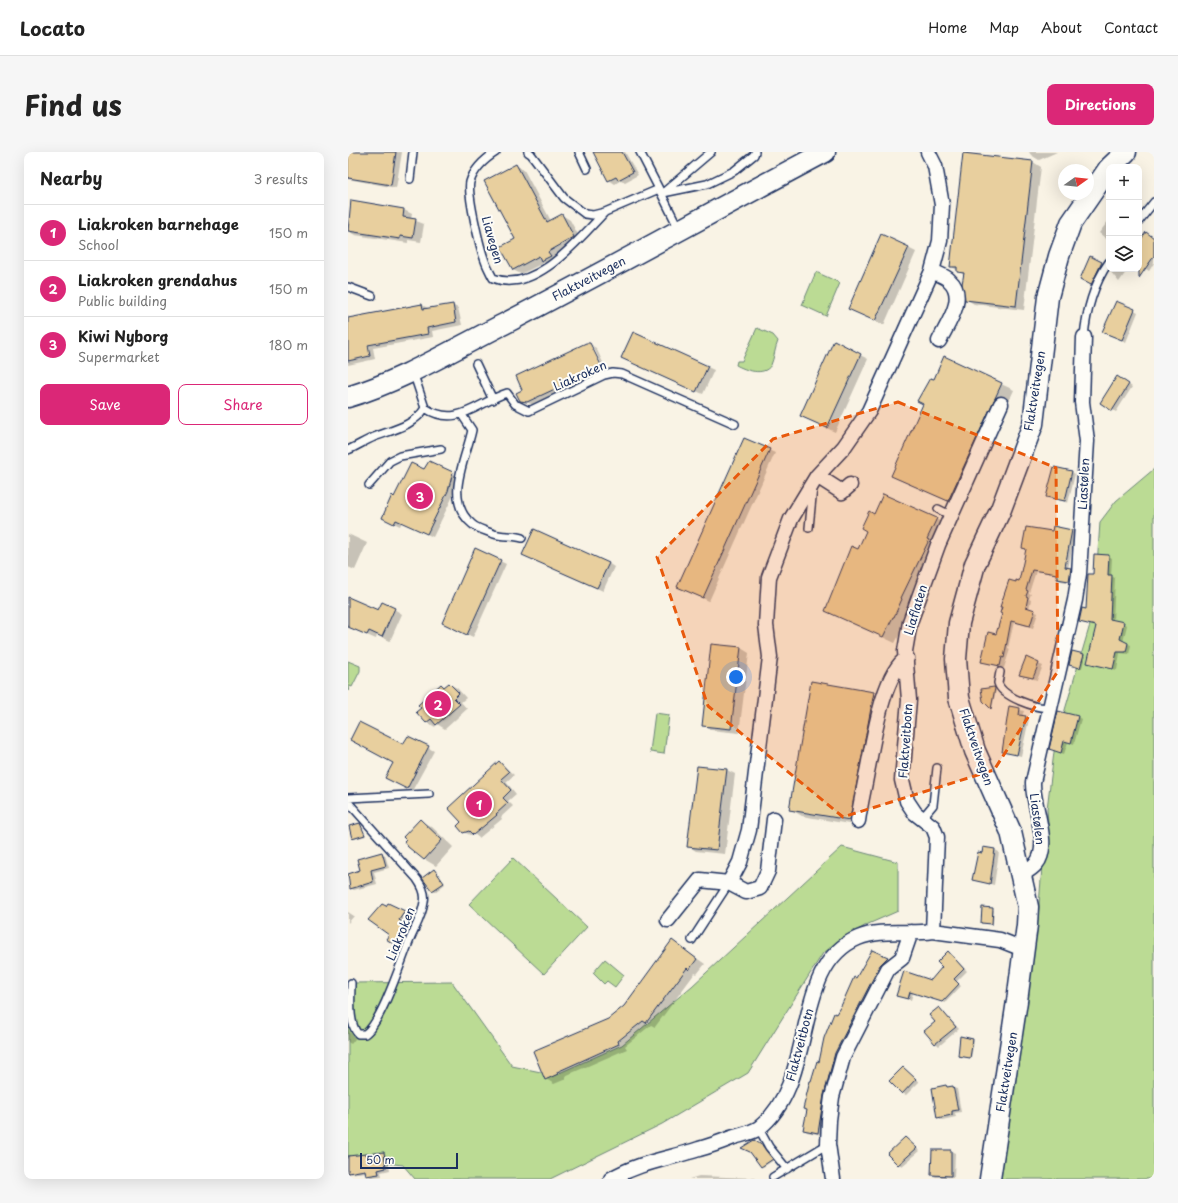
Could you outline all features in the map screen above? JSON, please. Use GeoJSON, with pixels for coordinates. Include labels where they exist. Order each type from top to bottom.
{"type":"FeatureCollection","features":[{"type":"Feature","properties":{"kind":"main road","name":"Flaktveitvegen"},"geometry":{"type":"LineString","coordinates":[[348,397],[373,389],[413,372],[606,271],[679,229],[825,152]]}},
{"type":"Feature","properties":{"kind":"main road","name":"Flaktveitvegen"},"geometry":{"type":"LineString","coordinates":[[1112,164],[1126,152]]}},
{"type":"Feature","properties":{"kind":"main road","name":"Flaktveitvegen"},"geometry":{"type":"LineString","coordinates":[[990,1179],[1017,1001],[1028,907],[1011,832],[975,751],[959,698],[956,659],[959,623],[975,564],[1001,509],[1033,424],[1048,298],[1059,256],[1071,223],[1106,171]]}},
{"type":"Feature","properties":{"kind":"street"},"geometry":{"type":"LineString","coordinates":[[729,883],[740,862],[749,830],[770,658],[766,625],[769,576],[791,519],[815,480],[844,446],[869,411],[932,271],[940,241],[942,205],[938,178],[928,152]]}},
{"type":"Feature","properties":{"kind":"street"},"geometry":{"type":"LineString","coordinates":[[932,271],[948,280],[956,290],[957,297],[957,304],[939,341]]}},
{"type":"Feature","properties":{"kind":"street","name":"Liastølen"},"geometry":{"type":"LineString","coordinates":[[1021,876],[1037,863],[1040,857],[1042,834],[1033,790],[1033,782],[1075,600],[1079,574],[1087,441],[1082,402],[1084,337]]}},
{"type":"Feature","properties":{"kind":"street","name":"Liaflaten"},"geometry":{"type":"LineString","coordinates":[[907,658],[905,651],[910,622],[944,512],[1001,404]]}},
{"type":"Feature","properties":{"kind":"street"},"geometry":{"type":"LineString","coordinates":[[815,480],[842,492],[850,485]]}},
{"type":"Feature","properties":{"kind":"street"},"geometry":{"type":"LineString","coordinates":[[858,821],[875,728],[893,675],[901,661],[907,658]]}},
{"type":"Feature","properties":{"kind":"street","name":"Flaktveitbotn"},"geometry":{"type":"LineString","coordinates":[[907,658],[909,700],[902,780],[907,801],[914,813],[923,817],[933,827],[937,837],[933,930]]}},
{"type":"Feature","properties":{"kind":"street"},"geometry":{"type":"LineString","coordinates":[[668,920],[700,880],[729,883],[746,892],[760,888],[768,871],[774,819]]}},
{"type":"Feature","properties":{"kind":"street","name":"Flaktveitbotn"},"geometry":{"type":"LineString","coordinates":[[611,1179],[628,1169],[650,1161],[699,1149],[759,1129],[778,1108],[788,1088],[799,1058],[818,979],[832,956],[857,938],[875,932],[911,932],[933,930],[1000,940],[1023,949]]}},
{"type":"Feature","properties":{"kind":"street"},"geometry":{"type":"LineString","coordinates":[[833,1179],[828,1144],[832,1097],[843,1057],[888,969],[902,958],[911,932]]}},
{"type":"Feature","properties":{"kind":"lane"},"geometry":{"type":"LineString","coordinates":[[410,179],[413,152]]}},
{"type":"Feature","properties":{"kind":"lane","name":"Liavegen"},"geometry":{"type":"LineString","coordinates":[[496,152],[487,158],[476,170],[470,183],[473,213],[484,261],[493,278],[503,282],[530,278],[560,259],[605,212]]}},
{"type":"Feature","properties":{"kind":"lane","name":"Liavegen"},"geometry":{"type":"LineString","coordinates":[[528,152],[532,154],[564,198],[585,214],[593,215],[605,212],[661,191]]}},
{"type":"Feature","properties":{"kind":"lane"},"geometry":{"type":"LineString","coordinates":[[579,152],[587,169]]}},
{"type":"Feature","properties":{"kind":"lane"},"geometry":{"type":"LineString","coordinates":[[640,152],[679,229]]}},
{"type":"Feature","properties":{"kind":"lane"},"geometry":{"type":"LineString","coordinates":[[661,191],[711,152]]}},
{"type":"Feature","properties":{"kind":"lane"},"geometry":{"type":"LineString","coordinates":[[661,191],[706,184],[734,171],[754,155],[754,152]]}},
{"type":"Feature","properties":{"kind":"lane"},"geometry":{"type":"LineString","coordinates":[[1142,218],[1154,202]]}},
{"type":"Feature","properties":{"kind":"lane","name":"Liastølen"},"geometry":{"type":"LineString","coordinates":[[1084,337],[1085,325],[1097,283],[1106,266]]}},
{"type":"Feature","properties":{"kind":"lane"},"geometry":{"type":"LineString","coordinates":[[348,287],[372,296]]}},
{"type":"Feature","properties":{"kind":"lane"},"geometry":{"type":"LineString","coordinates":[[476,364],[493,400]]}},
{"type":"Feature","properties":{"kind":"lane"},"geometry":{"type":"LineString","coordinates":[[348,450],[414,420],[425,408],[413,372]]}},
{"type":"Feature","properties":{"kind":"lane","name":"Liakroken"},"geometry":{"type":"LineString","coordinates":[[425,408],[440,415],[462,415],[508,393],[515,404],[529,411],[604,375],[616,373],[636,379],[735,424]]}},
{"type":"Feature","properties":{"kind":"lane"},"geometry":{"type":"LineString","coordinates":[[462,415],[472,430],[458,484],[457,494],[461,510],[472,524],[477,527],[495,534],[522,538]]}},
{"type":"Feature","properties":{"kind":"lane"},"geometry":{"type":"LineString","coordinates":[[369,485],[390,462],[400,456],[441,449]]}},
{"type":"Feature","properties":{"kind":"lane"},"geometry":{"type":"LineString","coordinates":[[809,528],[815,480]]}},
{"type":"Feature","properties":{"kind":"lane"},"geometry":{"type":"LineString","coordinates":[[1000,672],[998,683],[1005,693],[1016,699],[1039,707],[1050,707]]}},
{"type":"Feature","properties":{"kind":"lane"},"geometry":{"type":"LineString","coordinates":[[923,817],[933,804],[937,768]]}},
{"type":"Feature","properties":{"kind":"lane"},"geometry":{"type":"LineString","coordinates":[[348,798],[429,794]]}},
{"type":"Feature","properties":{"kind":"lane","name":"Liakroken"},"geometry":{"type":"LineString","coordinates":[[348,802],[417,879],[425,894],[425,901],[419,920],[372,1027],[365,1034],[358,1034],[354,1028],[352,1019],[351,983]]}},
{"type":"Feature","properties":{"kind":"lane"},"geometry":{"type":"LineString","coordinates":[[692,940],[729,883]]}},
{"type":"Feature","properties":{"kind":"lane"},"geometry":{"type":"LineString","coordinates":[[759,1129],[769,1147],[787,1169]]}},
{"type":"Feature","properties":{"kind":"lane"},"geometry":{"type":"LineString","coordinates":[[773,1178],[828,1144]]}},
{"type":"Feature","properties":{"kind":"highlighted area"},"geometry":{"type":"Polygon","coordinates":[[[898,402],[1056,468],[1058,671],[994,770],[843,817],[708,706],[657,557],[773,439],[898,402]]]}},
{"type":"Feature","properties":{"kind":"green space"},"geometry":{"type":"Polygon","coordinates":[[[816,272],[840,283],[826,316],[802,305],[816,272]]]}},
{"type":"Feature","properties":{"kind":"green space"},"geometry":{"type":"Polygon","coordinates":[[[757,328],[773,335],[778,341],[771,365],[768,369],[759,372],[744,369],[736,365],[737,361],[742,361],[757,328]]]}},
{"type":"Feature","properties":{"kind":"green space"},"geometry":{"type":"Polygon","coordinates":[[[1154,469],[1154,1179],[987,1179],[1037,931],[1042,867],[1050,848],[1047,809],[1055,744],[1094,611],[1100,522],[1116,501],[1154,469]]]}},
{"type":"Feature","properties":{"kind":"green space"},"geometry":{"type":"Polygon","coordinates":[[[348,661],[360,666],[360,671],[352,687],[350,686],[348,691],[348,661]]]}},
{"type":"Feature","properties":{"kind":"green space"},"geometry":{"type":"Polygon","coordinates":[[[655,713],[669,715],[664,754],[650,752],[655,713]]]}},
{"type":"Feature","properties":{"kind":"green space"},"geometry":{"type":"Polygon","coordinates":[[[842,847],[898,862],[898,911],[866,925],[823,953],[748,1073],[662,1124],[550,1179],[415,1179],[403,1165],[348,1159],[348,986],[352,983],[452,982],[512,1066],[555,1075],[622,1045],[692,986],[842,847]]]}},
{"type":"Feature","properties":{"kind":"green space"},"geometry":{"type":"Polygon","coordinates":[[[513,858],[587,927],[544,974],[469,904],[513,858]]]}},
{"type":"Feature","properties":{"kind":"green space"},"geometry":{"type":"Polygon","coordinates":[[[605,959],[624,975],[615,987],[607,981],[604,984],[593,973],[605,959]]]}},
{"type":"Feature","properties":{"kind":"building"},"geometry":{"type":"Polygon","coordinates":[[[348,152],[396,152],[391,185],[348,178],[348,152]]]}},
{"type":"Feature","properties":{"kind":"building"},"geometry":{"type":"Polygon","coordinates":[[[593,152],[622,152],[633,172],[618,180],[616,177],[608,181],[593,152]]]}},
{"type":"Feature","properties":{"kind":"building"},"geometry":{"type":"Polygon","coordinates":[[[963,153],[1033,161],[1016,306],[965,300],[962,284],[964,273],[957,272],[957,267],[950,267],[963,153]]]}},
{"type":"Feature","properties":{"kind":"building"},"geometry":{"type":"Polygon","coordinates":[[[516,164],[547,222],[562,214],[574,237],[548,252],[551,256],[541,261],[539,256],[513,270],[500,247],[515,239],[484,181],[516,164]]]}},
{"type":"Feature","properties":{"kind":"building"},"geometry":{"type":"Polygon","coordinates":[[[351,200],[404,209],[403,217],[416,219],[413,238],[400,236],[400,239],[348,231],[351,200]]]}},
{"type":"Feature","properties":{"kind":"building"},"geometry":{"type":"Polygon","coordinates":[[[1146,232],[1154,238],[1154,256],[1139,278],[1139,272],[1142,272],[1142,238],[1146,232]]]}},
{"type":"Feature","properties":{"kind":"building"},"geometry":{"type":"Polygon","coordinates":[[[881,234],[909,247],[875,321],[848,309],[881,234]]]}},
{"type":"Feature","properties":{"kind":"building"},"geometry":{"type":"Polygon","coordinates":[[[1090,256],[1102,262],[1091,285],[1080,279],[1090,256]]]}},
{"type":"Feature","properties":{"kind":"building"},"geometry":{"type":"Polygon","coordinates":[[[1116,301],[1135,309],[1122,340],[1102,332],[1116,301]]]}},
{"type":"Feature","properties":{"kind":"building"},"geometry":{"type":"Polygon","coordinates":[[[422,304],[423,309],[453,304],[456,322],[427,328],[428,334],[368,345],[370,356],[348,361],[348,318],[422,304]]]}},
{"type":"Feature","properties":{"kind":"building"},"geometry":{"type":"Polygon","coordinates":[[[633,332],[708,366],[696,392],[621,358],[633,332]]]}},
{"type":"Feature","properties":{"kind":"building"},"geometry":{"type":"Polygon","coordinates":[[[834,340],[861,354],[827,428],[800,416],[834,340]]]}},
{"type":"Feature","properties":{"kind":"building"},"geometry":{"type":"Polygon","coordinates":[[[586,343],[590,343],[602,367],[527,402],[520,401],[516,393],[522,390],[516,376],[586,343]]]}},
{"type":"Feature","properties":{"kind":"building"},"geometry":{"type":"Polygon","coordinates":[[[944,356],[1002,383],[948,501],[891,476],[923,404],[917,401],[930,378],[934,379],[944,356]]]}},
{"type":"Feature","properties":{"kind":"building"},"geometry":{"type":"Polygon","coordinates":[[[1117,376],[1129,384],[1112,411],[1100,403],[1117,376]]]}},
{"type":"Feature","properties":{"kind":"building"},"geometry":{"type":"Polygon","coordinates":[[[744,438],[770,449],[703,598],[677,587],[744,438]]]}},
{"type":"Feature","properties":{"kind":"building"},"geometry":{"type":"Polygon","coordinates":[[[429,461],[453,472],[448,491],[427,534],[396,520],[394,524],[382,518],[392,495],[394,497],[411,463],[424,469],[429,461]]]}},
{"type":"Feature","properties":{"kind":"building"},"geometry":{"type":"Polygon","coordinates":[[[1054,467],[1072,471],[1065,501],[1046,497],[1054,467]]]}},
{"type":"Feature","properties":{"kind":"building"},"geometry":{"type":"Polygon","coordinates":[[[883,494],[937,518],[927,539],[929,540],[901,598],[902,599],[894,617],[883,637],[825,611],[851,546],[858,549],[866,531],[861,528],[869,511],[874,514],[883,494]]]}},
{"type":"Feature","properties":{"kind":"building"},"geometry":{"type":"Polygon","coordinates":[[[1053,526],[1072,530],[1065,567],[1071,568],[1069,581],[1057,579],[1057,574],[1032,570],[1026,590],[1028,591],[1026,596],[1028,597],[1026,607],[1035,610],[1030,626],[1011,621],[1004,658],[1002,657],[1000,666],[981,662],[988,632],[996,634],[1002,614],[1000,613],[1002,607],[1000,607],[1009,580],[1016,582],[1016,580],[1019,581],[1026,549],[1022,548],[1026,527],[1052,531],[1053,526]]]}},
{"type":"Feature","properties":{"kind":"building"},"geometry":{"type":"Polygon","coordinates":[[[534,529],[609,563],[597,588],[522,555],[534,529]]]}},
{"type":"Feature","properties":{"kind":"building"},"geometry":{"type":"Polygon","coordinates":[[[475,548],[501,560],[467,635],[442,623],[475,548]]]}},
{"type":"Feature","properties":{"kind":"building"},"geometry":{"type":"Polygon","coordinates":[[[1094,554],[1109,555],[1108,575],[1112,575],[1110,619],[1124,622],[1120,639],[1128,643],[1126,652],[1117,652],[1113,669],[1087,663],[1096,626],[1079,622],[1082,608],[1086,609],[1088,574],[1093,574],[1094,554]]]}},
{"type":"Feature","properties":{"kind":"building"},"geometry":{"type":"Polygon","coordinates":[[[348,597],[378,610],[382,602],[395,608],[382,637],[369,631],[367,635],[348,627],[348,597]]]}},
{"type":"Feature","properties":{"kind":"building"},"geometry":{"type":"Polygon","coordinates":[[[711,644],[741,647],[731,729],[702,726],[711,644]]]}},
{"type":"Feature","properties":{"kind":"building"},"geometry":{"type":"Polygon","coordinates":[[[1072,651],[1084,654],[1080,668],[1069,665],[1072,651]]]}},
{"type":"Feature","properties":{"kind":"building"},"geometry":{"type":"Polygon","coordinates":[[[1026,657],[1039,663],[1033,678],[1019,675],[1026,657]]]}},
{"type":"Feature","properties":{"kind":"building"},"geometry":{"type":"Polygon","coordinates":[[[811,681],[874,692],[850,820],[789,810],[811,681]]]}},
{"type":"Feature","properties":{"kind":"building"},"geometry":{"type":"Polygon","coordinates":[[[449,683],[459,693],[454,698],[460,704],[436,725],[431,719],[426,723],[416,712],[421,708],[418,705],[441,684],[444,687],[449,683]]]}},
{"type":"Feature","properties":{"kind":"building"},"geometry":{"type":"Polygon","coordinates":[[[994,687],[991,709],[983,701],[981,689],[994,687]]]}},
{"type":"Feature","properties":{"kind":"building"},"geometry":{"type":"Polygon","coordinates":[[[1009,706],[1020,708],[1019,715],[1026,716],[1017,755],[1002,752],[1009,706]]]}},
{"type":"Feature","properties":{"kind":"building"},"geometry":{"type":"Polygon","coordinates":[[[1058,711],[1078,716],[1071,743],[1064,741],[1061,753],[1049,749],[1058,711]]]}},
{"type":"Feature","properties":{"kind":"building"},"geometry":{"type":"Polygon","coordinates":[[[359,722],[403,744],[408,736],[429,746],[407,789],[385,778],[393,763],[350,740],[359,722]]]}},
{"type":"Feature","properties":{"kind":"building"},"geometry":{"type":"Polygon","coordinates":[[[499,761],[509,772],[501,779],[511,790],[503,798],[508,803],[496,814],[497,815],[473,835],[469,831],[463,833],[457,826],[461,822],[448,808],[499,761]]]}},
{"type":"Feature","properties":{"kind":"building"},"geometry":{"type":"Polygon","coordinates":[[[697,766],[727,769],[717,850],[687,847],[697,766]]]}},
{"type":"Feature","properties":{"kind":"building"},"geometry":{"type":"Polygon","coordinates":[[[420,819],[442,840],[424,860],[408,847],[404,842],[406,840],[403,837],[420,819]]]}},
{"type":"Feature","properties":{"kind":"building"},"geometry":{"type":"Polygon","coordinates":[[[360,823],[365,835],[352,839],[349,826],[360,823]]]}},
{"type":"Feature","properties":{"kind":"building"},"geometry":{"type":"Polygon","coordinates":[[[983,847],[995,849],[990,884],[972,880],[978,852],[982,853],[983,847]]]}},
{"type":"Feature","properties":{"kind":"building"},"geometry":{"type":"Polygon","coordinates":[[[382,852],[386,866],[371,870],[373,882],[350,889],[348,874],[360,870],[357,859],[382,852]]]}},
{"type":"Feature","properties":{"kind":"building"},"geometry":{"type":"Polygon","coordinates":[[[434,869],[444,883],[432,891],[422,878],[434,869]]]}},
{"type":"Feature","properties":{"kind":"building"},"geometry":{"type":"Polygon","coordinates":[[[388,903],[405,911],[399,920],[410,928],[398,947],[386,939],[389,935],[368,920],[382,904],[386,906],[388,903]]]}},
{"type":"Feature","properties":{"kind":"building"},"geometry":{"type":"Polygon","coordinates":[[[982,907],[993,908],[992,924],[981,923],[982,907]]]}},
{"type":"Feature","properties":{"kind":"building"},"geometry":{"type":"Polygon","coordinates":[[[672,940],[697,959],[689,970],[687,968],[646,1023],[643,1021],[618,1041],[619,1044],[557,1072],[558,1074],[545,1080],[533,1051],[608,1019],[624,1006],[672,940]]]}},
{"type":"Feature","properties":{"kind":"building"},"geometry":{"type":"Polygon","coordinates":[[[872,950],[888,957],[880,965],[835,1053],[824,1095],[818,1133],[803,1130],[807,1110],[803,1109],[810,1081],[817,1061],[819,1062],[824,1038],[834,1013],[836,1014],[854,977],[856,978],[872,950]]]}},
{"type":"Feature","properties":{"kind":"building"},"geometry":{"type":"Polygon","coordinates":[[[948,951],[964,969],[954,979],[959,984],[942,1002],[910,992],[908,999],[896,996],[904,971],[931,980],[942,967],[937,962],[948,951]]]}},
{"type":"Feature","properties":{"kind":"building"},"geometry":{"type":"Polygon","coordinates":[[[939,1007],[956,1027],[935,1044],[924,1031],[935,1022],[929,1015],[939,1007]]]}},
{"type":"Feature","properties":{"kind":"building"},"geometry":{"type":"Polygon","coordinates":[[[960,1036],[973,1039],[970,1058],[958,1056],[960,1036]]]}},
{"type":"Feature","properties":{"kind":"building"},"geometry":{"type":"Polygon","coordinates":[[[903,1067],[916,1079],[902,1094],[889,1081],[903,1067]]]}},
{"type":"Feature","properties":{"kind":"building"},"geometry":{"type":"Polygon","coordinates":[[[946,1085],[947,1087],[953,1086],[958,1110],[952,1111],[952,1115],[937,1118],[932,1088],[946,1085]]]}},
{"type":"Feature","properties":{"kind":"building"},"geometry":{"type":"Polygon","coordinates":[[[905,1137],[917,1148],[898,1165],[887,1154],[905,1137]]]}},
{"type":"Feature","properties":{"kind":"building"},"geometry":{"type":"Polygon","coordinates":[[[754,1140],[763,1146],[773,1159],[761,1167],[750,1152],[741,1148],[754,1140]]]}},
{"type":"Feature","properties":{"kind":"building"},"geometry":{"type":"Polygon","coordinates":[[[932,1150],[951,1150],[951,1176],[931,1175],[932,1150]]]}},
{"type":"Feature","properties":{"kind":"building"},"geometry":{"type":"Polygon","coordinates":[[[384,1152],[386,1168],[378,1170],[379,1174],[366,1176],[365,1170],[348,1173],[348,1156],[384,1152]]]}},
{"type":"Feature","properties":{"kind":"place","name":"Kiwi Nyborg"},"geometry":{"type":"Point","coordinates":[420,496]}},
{"type":"Feature","properties":{"kind":"place","name":"Liakroken grendahus"},"geometry":{"type":"Point","coordinates":[438,704]}},
{"type":"Feature","properties":{"kind":"place","name":"Liakroken barnehage"},"geometry":{"type":"Point","coordinates":[479,804]}}]}
